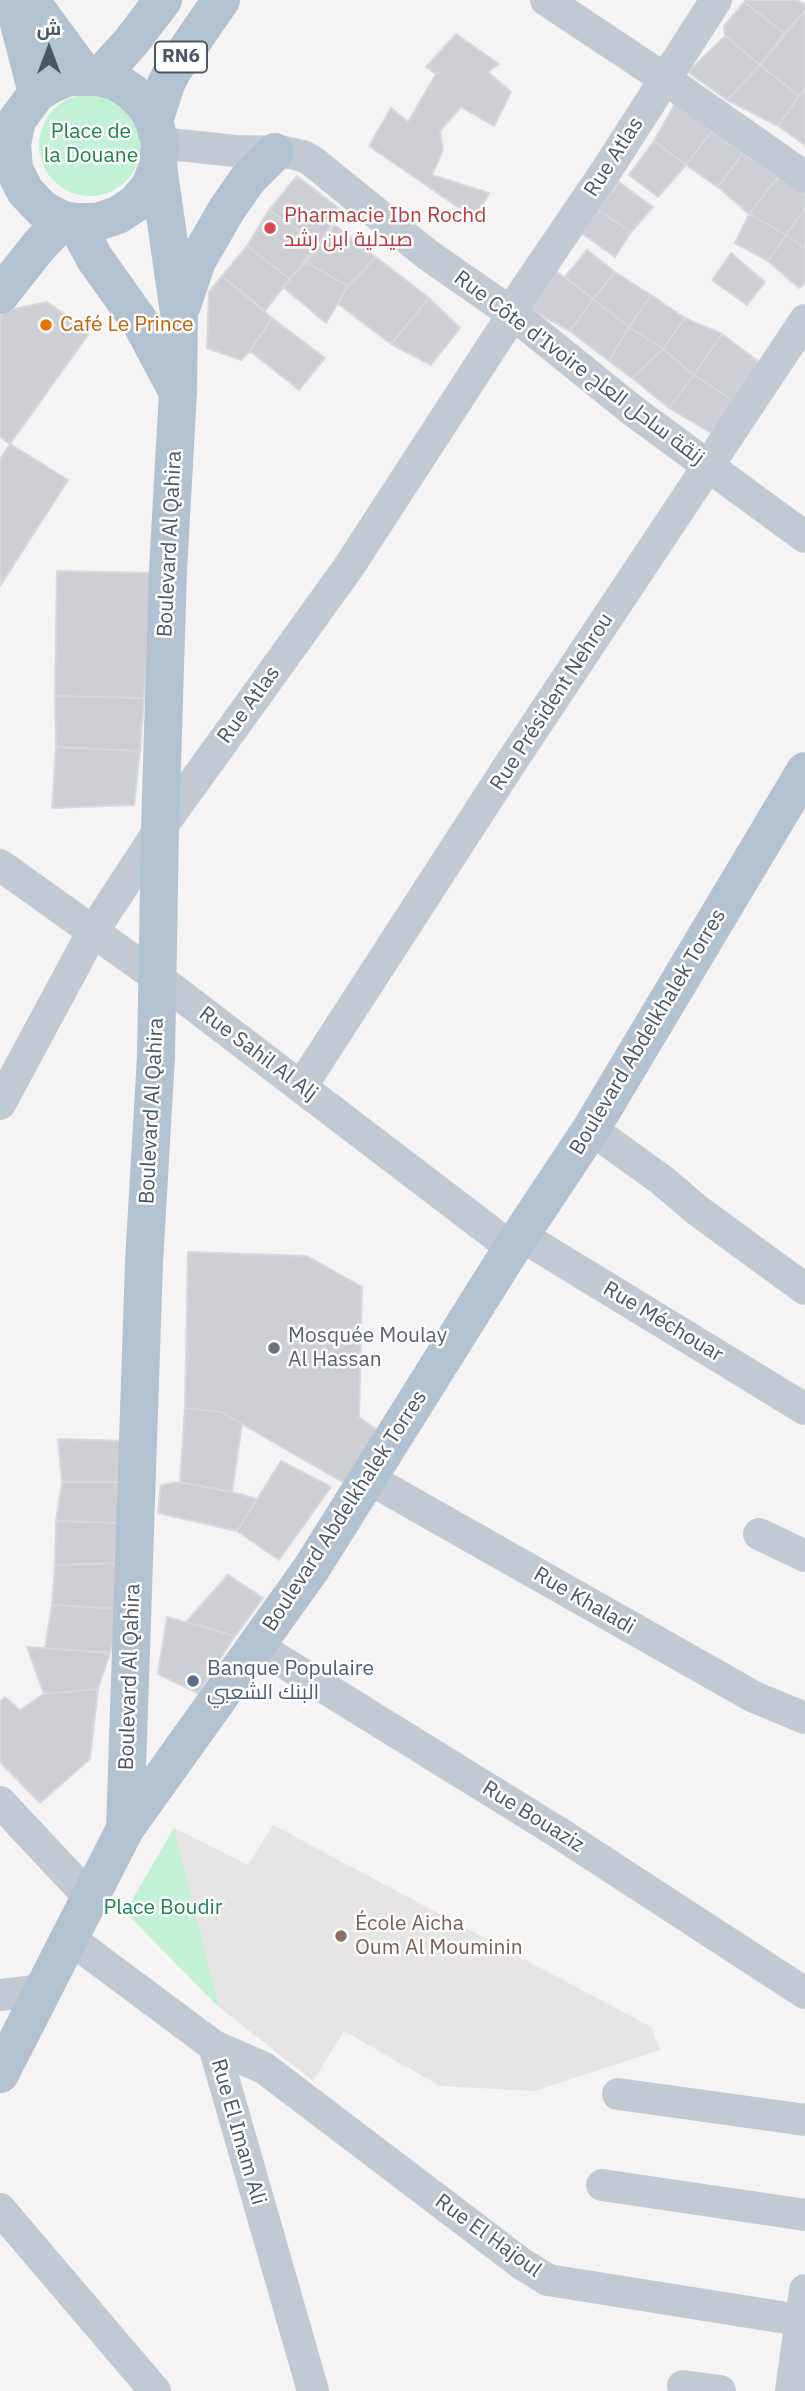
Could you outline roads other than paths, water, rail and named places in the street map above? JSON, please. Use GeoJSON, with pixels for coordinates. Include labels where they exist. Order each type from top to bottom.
{"type":"FeatureCollection","features":[{"type":"Feature","properties":{"kind":"main road"},"geometry":{"type":"LineString","coordinates":[[13,0],[23,95],[6,165],[41,209],[69,221],[142,325],[178,392]]}},
{"type":"Feature","properties":{"kind":"main road"},"geometry":{"type":"LineString","coordinates":[[30,0],[92,76]]}},
{"type":"Feature","properties":{"kind":"main road","name":"RN6"},"geometry":{"type":"LineString","coordinates":[[92,76],[131,42],[163,0]]}},
{"type":"Feature","properties":{"kind":"main road","name":"RN6"},"geometry":{"type":"LineString","coordinates":[[69,221],[97,222],[118,215],[136,203],[150,186],[162,94],[173,70],[221,0]]}},
{"type":"Feature","properties":{"kind":"main road"},"geometry":{"type":"LineString","coordinates":[[23,95],[68,77],[92,76]]}},
{"type":"Feature","properties":{"kind":"main road","name":"RN6"},"geometry":{"type":"LineString","coordinates":[[92,76],[117,82],[145,105],[157,143]]}},
{"type":"Feature","properties":{"kind":"main road","name":"Boulevard Al Qahira"},"geometry":{"type":"LineString","coordinates":[[125,1829],[158,978],[168,570],[178,392],[179,313],[157,143]]}},
{"type":"Feature","properties":{"kind":"main road"},"geometry":{"type":"LineString","coordinates":[[179,313],[197,261],[227,209],[248,179],[275,152]]}},
{"type":"Feature","properties":{"kind":"main road"},"geometry":{"type":"LineString","coordinates":[[0,295],[38,247],[69,221]]}},
{"type":"Feature","properties":{"kind":"main road","name":"Boulevard Abdelkhalek Torres"},"geometry":{"type":"LineString","coordinates":[[0,2074],[125,1829],[311,1569],[516,1241],[592,1129],[805,771]]}},
{"type":"Feature","properties":{"kind":"street"},"geometry":{"type":"LineString","coordinates":[[546,0],[805,177]]}},
{"type":"Feature","properties":{"kind":"street","name":"Rue Atlas"},"geometry":{"type":"LineString","coordinates":[[0,1104],[92,933],[160,829],[348,568],[716,0]]}},
{"type":"Feature","properties":{"kind":"street","name":"Rue Côte d'Ivoire زنقة ساحل العاج"},"geometry":{"type":"LineString","coordinates":[[157,143],[275,152],[303,156],[312,161],[428,255],[511,313],[632,410],[805,537]]}},
{"type":"Feature","properties":{"kind":"street","name":"Rue Président Nehrou"},"geometry":{"type":"LineString","coordinates":[[301,1087],[510,764],[805,320]]}},
{"type":"Feature","properties":{"kind":"street","name":"Rue Sahil Al Alj"},"geometry":{"type":"LineString","coordinates":[[0,865],[158,978],[301,1087],[516,1241]]}},
{"type":"Feature","properties":{"kind":"street"},"geometry":{"type":"LineString","coordinates":[[592,1129],[805,1289]]}},
{"type":"Feature","properties":{"kind":"street","name":"Rue Méchouar"},"geometry":{"type":"LineString","coordinates":[[516,1241],[805,1409]]}},
{"type":"Feature","properties":{"kind":"street","name":"Rue Khaladi"},"geometry":{"type":"LineString","coordinates":[[366,1478],[754,1698],[805,1718]]}},
{"type":"Feature","properties":{"kind":"street"},"geometry":{"type":"LineString","coordinates":[[759,1534],[805,1556]]}},
{"type":"Feature","properties":{"kind":"street","name":"Rue Bouaziz"},"geometry":{"type":"LineString","coordinates":[[257,1646],[556,1831],[805,1993]]}},
{"type":"Feature","properties":{"kind":"street"},"geometry":{"type":"LineString","coordinates":[[0,1802],[90,1898]]}},
{"type":"Feature","properties":{"kind":"street","name":"Rue El Imam Ali"},"geometry":{"type":"LineString","coordinates":[[69,1938],[214,2046],[313,2391]]}},
{"type":"Feature","properties":{"kind":"street"},"geometry":{"type":"LineString","coordinates":[[0,1995],[43,1990]]}},
{"type":"Feature","properties":{"kind":"street","name":"Rue El Hajoul"},"geometry":{"type":"LineString","coordinates":[[214,2046],[264,2068],[522,2264],[548,2280],[803,2310]]}},
{"type":"Feature","properties":{"kind":"street"},"geometry":{"type":"LineString","coordinates":[[618,2094],[805,2120]]}},
{"type":"Feature","properties":{"kind":"street"},"geometry":{"type":"LineString","coordinates":[[602,2185],[805,2215]]}},
{"type":"Feature","properties":{"kind":"street"},"geometry":{"type":"LineString","coordinates":[[0,2208],[155,2391]]}},
{"type":"Feature","properties":{"kind":"street"},"geometry":{"type":"LineString","coordinates":[[792,2391],[803,2310]]}},
{"type":"Feature","properties":{"kind":"street"},"geometry":{"type":"LineString","coordinates":[[684,2386],[720,2391]]}},
{"type":"Feature","properties":{"kind":"place","name":"Pharmacie Ibn Rochd صيدلية ابن رشد"},"geometry":{"type":"Point","coordinates":[270,228]}},
{"type":"Feature","properties":{"kind":"place","name":"Café Le Prince"},"geometry":{"type":"Point","coordinates":[46,325]}},
{"type":"Feature","properties":{"kind":"place","name":"Mosquée Moulay Al Hassan"},"geometry":{"type":"Point","coordinates":[274,1348]}},
{"type":"Feature","properties":{"kind":"place","name":"Banque Populaire البنك الشعبي"},"geometry":{"type":"Point","coordinates":[193,1681]}},
{"type":"Feature","properties":{"kind":"place","name":"École Aicha Oum Al Mouminin"},"geometry":{"type":"Point","coordinates":[341,1936]}},
{"type":"Feature","properties":{"kind":"park label","name":"Place de la Douane"},"geometry":{"type":"Point","coordinates":[91,144]}},
{"type":"Feature","properties":{"kind":"park label","name":"Place Boudir"},"geometry":{"type":"Point","coordinates":[163,1908]}}]}
